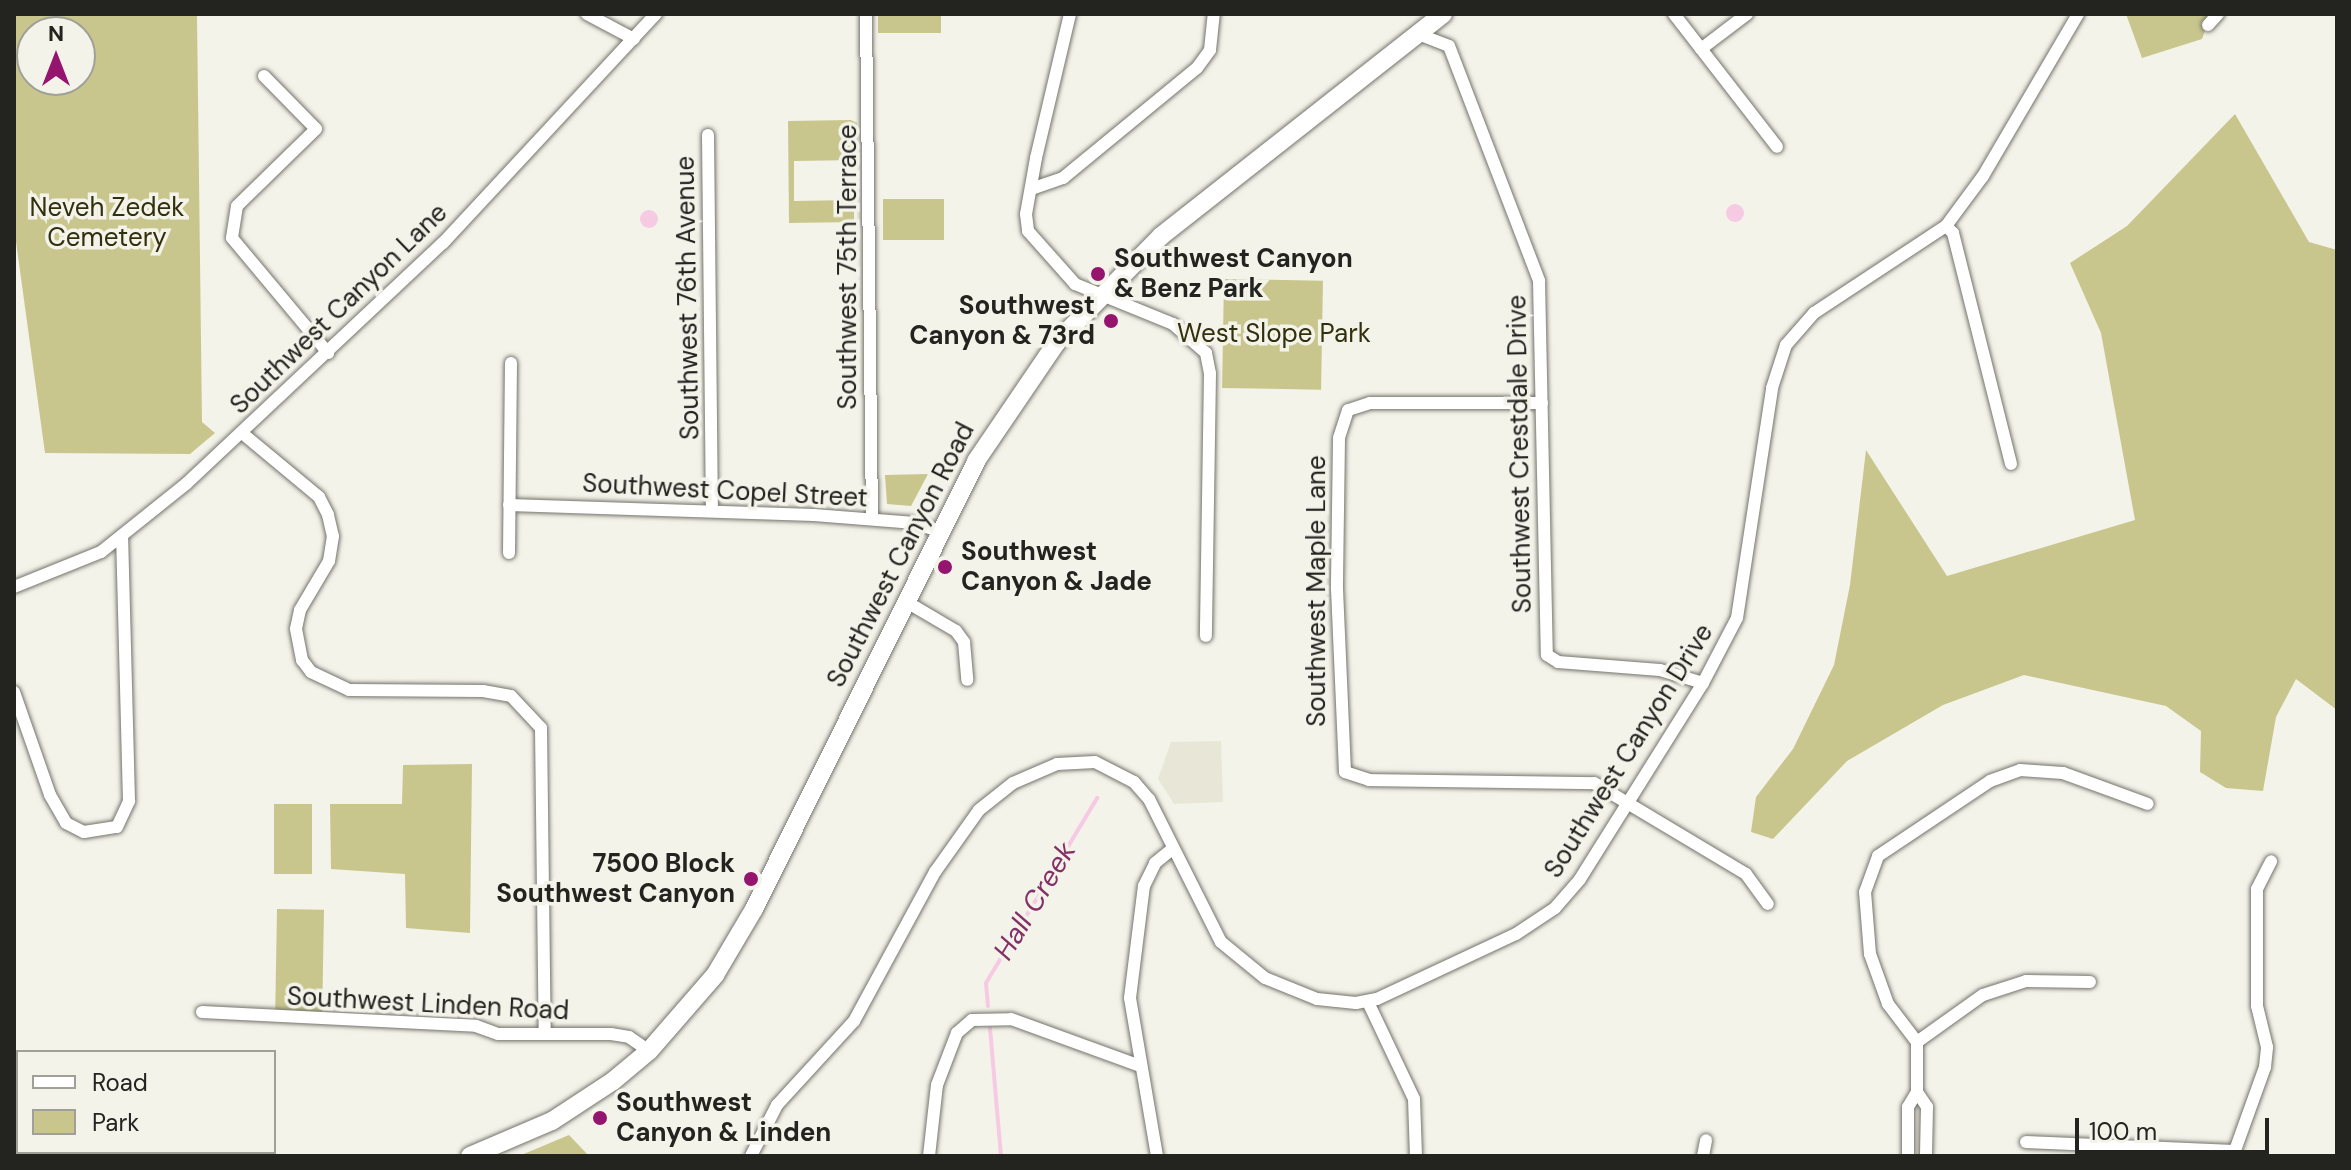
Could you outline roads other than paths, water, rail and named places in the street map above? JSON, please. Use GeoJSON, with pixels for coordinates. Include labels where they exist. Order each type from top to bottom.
{"type":"FeatureCollection","features":[{"type":"Feature","properties":{"kind":"main road","name":"Southwest Canyon Road"},"geometry":{"type":"LineString","coordinates":[[470,1156],[552,1121],[649,1051],[692,1004],[736,943],[938,531],[1008,408],[1101,293],[1161,236],[1443,14]]}},
{"type":"Feature","properties":{"kind":"street"},"geometry":{"type":"LineString","coordinates":[[587,14],[634,39]]}},
{"type":"Feature","properties":{"kind":"street","name":"Southwest Canyon Lane"},"geometry":{"type":"LineString","coordinates":[[14,587],[83,562],[122,538],[242,433],[443,243],[656,14]]}},
{"type":"Feature","properties":{"kind":"street","name":"Southwest 75th Terrace"},"geometry":{"type":"LineString","coordinates":[[866,14],[872,519]]}},
{"type":"Feature","properties":{"kind":"street"},"geometry":{"type":"LineString","coordinates":[[1070,14],[1036,158],[1034,188],[1026,214],[1028,231],[1075,284],[1173,324],[1206,353],[1210,373],[1206,636]]}},
{"type":"Feature","properties":{"kind":"street"},"geometry":{"type":"LineString","coordinates":[[1034,188],[1063,178],[1197,68],[1210,50],[1214,14]]}},
{"type":"Feature","properties":{"kind":"street"},"geometry":{"type":"LineString","coordinates":[[1674,14],[1777,147]]}},
{"type":"Feature","properties":{"kind":"street"},"geometry":{"type":"LineString","coordinates":[[1701,49],[1747,14]]}},
{"type":"Feature","properties":{"kind":"street","name":"Southwest Canyon Drive"},"geometry":{"type":"LineString","coordinates":[[1368,1002],[1519,933],[1555,908],[1580,879],[1626,801],[1703,683],[1737,618],[1772,388],[1786,345],[1814,313],[1946,226],[1983,176],[2078,14]]}},
{"type":"Feature","properties":{"kind":"street"},"geometry":{"type":"LineString","coordinates":[[2208,25],[2218,14]]}},
{"type":"Feature","properties":{"kind":"street","name":"Southwest Crestdale Drive"},"geometry":{"type":"LineString","coordinates":[[1418,34],[1449,46],[1537,269],[1547,655],[1558,662],[1660,670],[1703,683]]}},
{"type":"Feature","properties":{"kind":"street"},"geometry":{"type":"LineString","coordinates":[[264,76],[316,129],[237,206],[232,238],[328,353]]}},
{"type":"Feature","properties":{"kind":"street","name":"Southwest 76th Avenue"},"geometry":{"type":"LineString","coordinates":[[708,135],[712,509]]}},
{"type":"Feature","properties":{"kind":"street"},"geometry":{"type":"LineString","coordinates":[[1946,226],[1957,248],[2011,464]]}},
{"type":"Feature","properties":{"kind":"street"},"geometry":{"type":"LineString","coordinates":[[509,553],[511,363]]}},
{"type":"Feature","properties":{"kind":"street","name":"Southwest Maple Lane"},"geometry":{"type":"LineString","coordinates":[[1542,403],[1370,403],[1348,410],[1339,438],[1337,589],[1345,772],[1369,780],[1584,781],[1626,801]]}},
{"type":"Feature","properties":{"kind":"street"},"geometry":{"type":"LineString","coordinates":[[242,433],[319,497],[328,515],[333,536],[329,561],[300,610],[296,629],[302,660],[311,672],[349,690],[483,691],[511,696],[541,728],[545,1034]]}},
{"type":"Feature","properties":{"kind":"street","name":"Southwest Copel Street"},"geometry":{"type":"LineString","coordinates":[[509,505],[712,509],[915,523],[938,531]]}},
{"type":"Feature","properties":{"kind":"street"},"geometry":{"type":"LineString","coordinates":[[14,692],[50,795],[66,823],[84,832],[117,827],[129,801],[122,538]]}},
{"type":"Feature","properties":{"kind":"street"},"geometry":{"type":"LineString","coordinates":[[905,601],[956,631],[964,642],[967,680]]}},
{"type":"Feature","properties":{"kind":"street"},"geometry":{"type":"LineString","coordinates":[[751,1156],[777,1105],[854,1021],[935,872],[994,795],[1057,764],[1095,762],[1142,790],[1231,952],[1298,994],[1368,1002],[1414,1099],[1416,1156]]}},
{"type":"Feature","properties":{"kind":"street"},"geometry":{"type":"LineString","coordinates":[[1908,1156],[1908,1107],[1917,1092],[1917,1042],[1888,1004],[1868,943],[1865,887],[1884,850],[1990,781],[2020,770],[2063,773],[2148,804]]}},
{"type":"Feature","properties":{"kind":"street"},"geometry":{"type":"LineString","coordinates":[[1626,801],[1746,874],[1768,904]]}},
{"type":"Feature","properties":{"kind":"street"},"geometry":{"type":"LineString","coordinates":[[1157,1156],[1130,998],[1147,876],[1172,849]]}},
{"type":"Feature","properties":{"kind":"street"},"geometry":{"type":"LineString","coordinates":[[2026,1142],[2233,1154],[2265,1067],[2267,1047],[2257,1006],[2257,889],[2271,861]]}},
{"type":"Feature","properties":{"kind":"street"},"geometry":{"type":"LineString","coordinates":[[1917,1042],[1983,995],[2026,981],[2090,982]]}},
{"type":"Feature","properties":{"kind":"street","name":"Southwest Linden Road"},"geometry":{"type":"LineString","coordinates":[[202,1012],[545,1034],[621,1035],[649,1051]]}},
{"type":"Feature","properties":{"kind":"street"},"geometry":{"type":"LineString","coordinates":[[929,1156],[937,1085],[957,1033],[972,1020],[1011,1019],[1140,1066]]}},
{"type":"Feature","properties":{"kind":"street"},"geometry":{"type":"LineString","coordinates":[[1917,1092],[1927,1107],[1926,1156]]}},
{"type":"Feature","properties":{"kind":"street"},"geometry":{"type":"LineString","coordinates":[[1703,1156],[1706,1140]]}},
{"type":"Feature","properties":{"kind":"waterway","name":"Hall Creek"},"geometry":{"type":"LineString","coordinates":[[988,1006],[986,983],[1097,798]]}},
{"type":"Feature","properties":{"kind":"waterway","name":"Hall Creek"},"geometry":{"type":"LineString","coordinates":[[990,1028],[1001,1156]]}},
{"type":"Feature","properties":{"kind":"place","name":"Southwest Canyon & Benz Park"},"geometry":{"type":"Point","coordinates":[1098,274]}},
{"type":"Feature","properties":{"kind":"place","name":"Southwest Canyon & 73rd"},"geometry":{"type":"Point","coordinates":[1111,321]}},
{"type":"Feature","properties":{"kind":"place","name":"Southwest Canyon & Jade"},"geometry":{"type":"Point","coordinates":[945,567]}},
{"type":"Feature","properties":{"kind":"place","name":"7500 Block Southwest Canyon"},"geometry":{"type":"Point","coordinates":[751,879]}},
{"type":"Feature","properties":{"kind":"place","name":"Southwest Canyon & Linden"},"geometry":{"type":"Point","coordinates":[600,1118]}},
{"type":"Feature","properties":{"kind":"park label","name":"Neveh Zedek Cemetery"},"geometry":{"type":"Point","coordinates":[107,223]}},
{"type":"Feature","properties":{"kind":"park label","name":"West Slope Park"},"geometry":{"type":"Point","coordinates":[1274,334]}}]}
